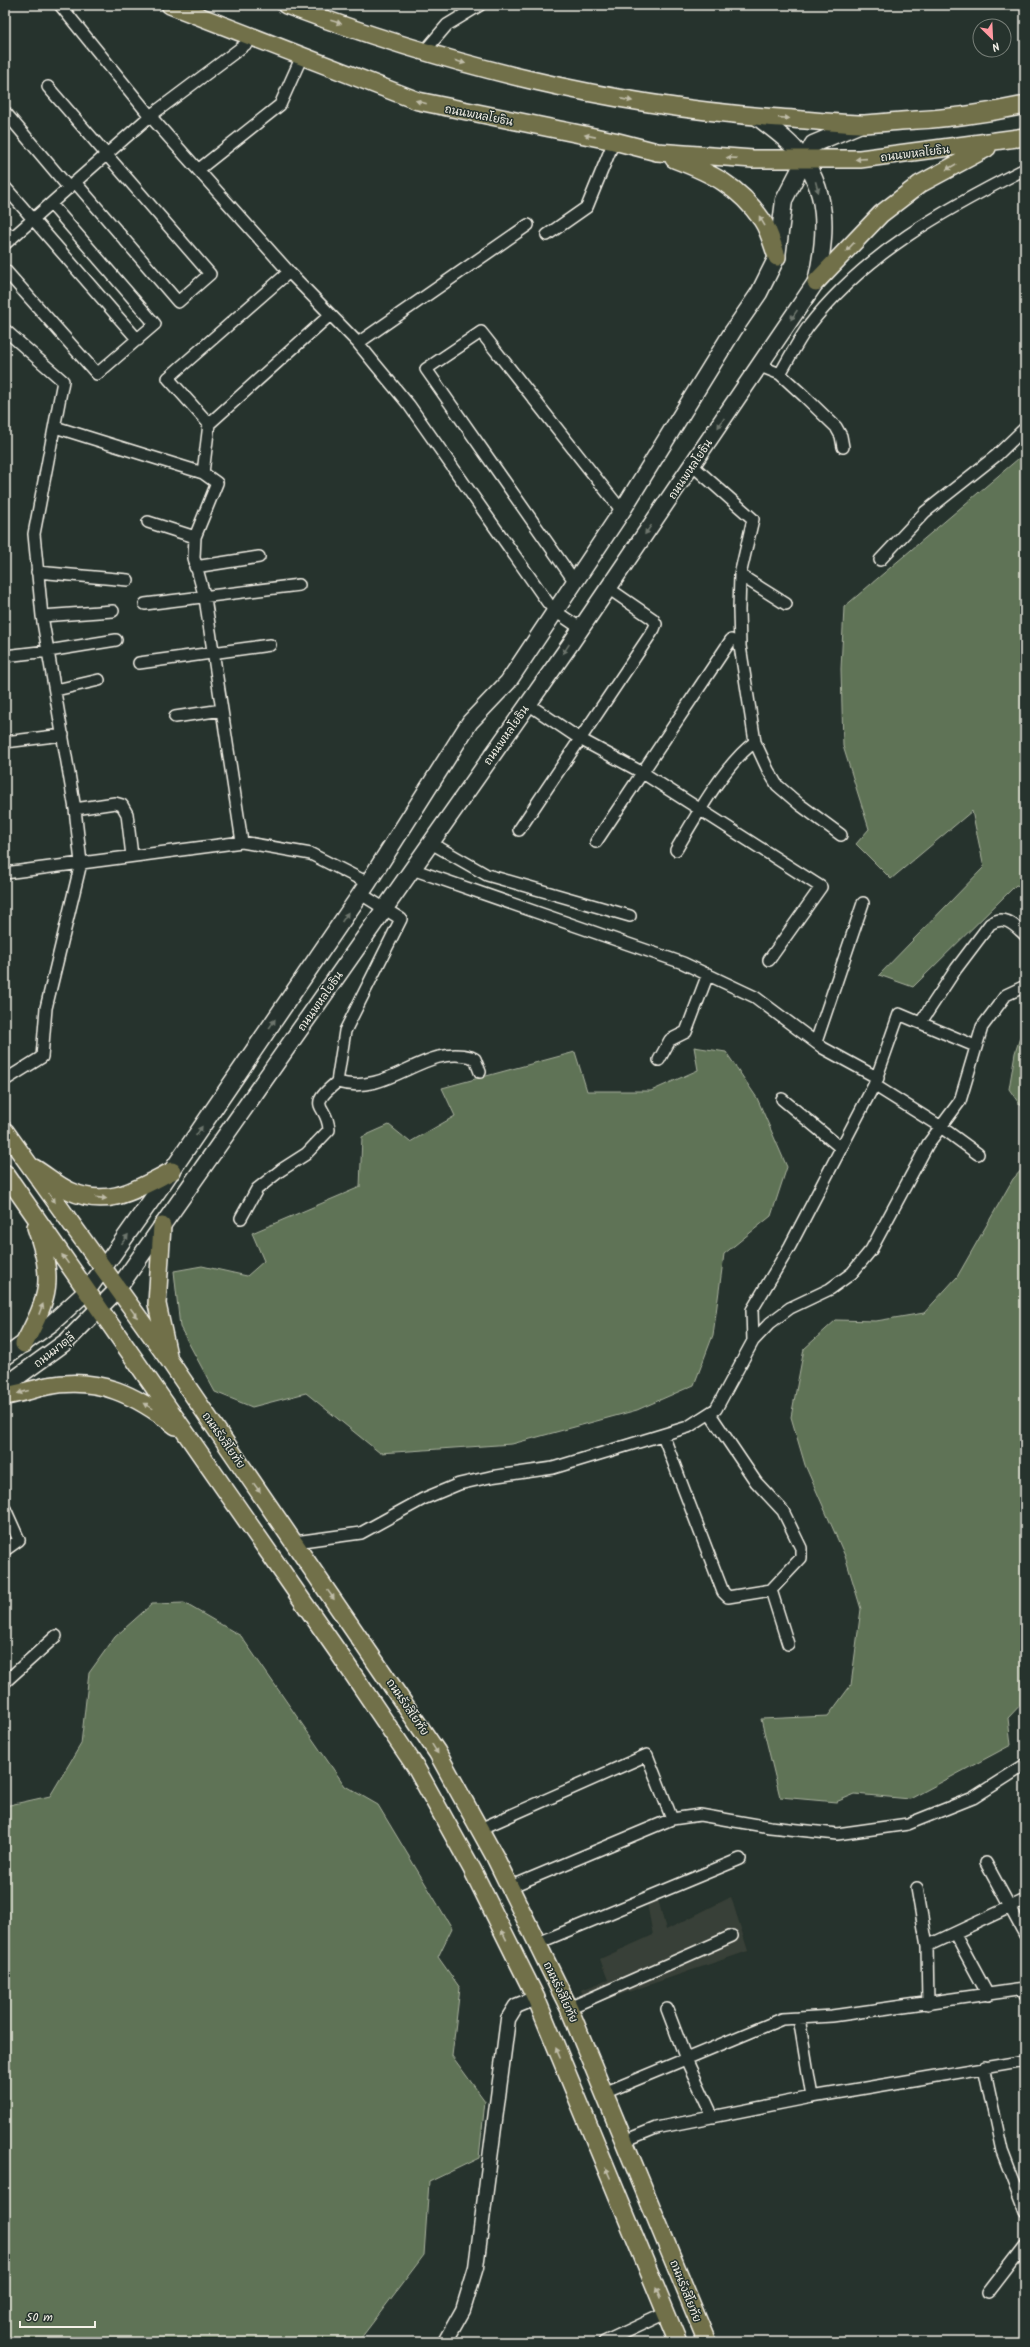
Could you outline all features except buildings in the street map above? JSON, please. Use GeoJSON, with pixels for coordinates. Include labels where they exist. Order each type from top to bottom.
{"type":"FeatureCollection","features":[{"type":"Feature","properties":{"kind":"main road","name":"ถนนพหลโยธิน"},"geometry":{"type":"LineString","coordinates":[[170,5],[418,101],[614,141],[657,152],[753,159],[860,160],[998,142],[1025,137]]}},
{"type":"Feature","properties":{"kind":"main road"},"geometry":{"type":"LineString","coordinates":[[286,5],[311,9],[424,52],[553,87],[640,103],[757,116],[861,124],[950,118],[993,112],[1025,105]]}},
{"type":"Feature","properties":{"kind":"main road","name":"ถนนพหลโยธิน"},"geometry":{"type":"LineString","coordinates":[[117,1290],[528,704],[816,282],[822,256],[825,222],[817,182],[804,159],[795,148],[757,116]]}},
{"type":"Feature","properties":{"kind":"main road"},"geometry":{"type":"LineString","coordinates":[[103,1270],[364,889],[470,722],[508,682],[622,511],[733,331],[759,293],[777,257],[784,200],[813,144],[861,124]]}},
{"type":"Feature","properties":{"kind":"main road"},"geometry":{"type":"LineString","coordinates":[[816,282],[881,214],[920,184],[998,142]]}},
{"type":"Feature","properties":{"kind":"main road"},"geometry":{"type":"LineString","coordinates":[[657,152],[702,170],[736,188],[763,220],[777,257]]}},
{"type":"Feature","properties":{"kind":"main road","name":"ถนนรังสิโยทัย"},"geometry":{"type":"LineString","coordinates":[[5,1132],[117,1290],[169,1360],[295,1542],[437,1752],[510,1887],[569,2008],[707,2342]]}},
{"type":"Feature","properties":{"kind":"main road"},"geometry":{"type":"LineString","coordinates":[[28,1165],[70,1191],[89,1197],[110,1199],[124,1195],[172,1171]]}},
{"type":"Feature","properties":{"kind":"main road"},"geometry":{"type":"LineString","coordinates":[[5,1173],[190,1438],[415,1766],[472,1869],[536,1998],[678,2342]]}},
{"type":"Feature","properties":{"kind":"main road"},"geometry":{"type":"LineString","coordinates":[[12,1350],[37,1319],[48,1287],[48,1268],[30,1209]]}},
{"type":"Feature","properties":{"kind":"main road"},"geometry":{"type":"LineString","coordinates":[[162,1226],[157,1304],[169,1360]]}},
{"type":"Feature","properties":{"kind":"main road","name":"ถนนมาตุลี"},"geometry":{"type":"LineString","coordinates":[[12,1350],[52,1323],[87,1291],[103,1270]]}},
{"type":"Feature","properties":{"kind":"main road","name":"ถนนมาตุลี"},"geometry":{"type":"LineString","coordinates":[[5,1386],[67,1341],[117,1290]]}},
{"type":"Feature","properties":{"kind":"main road"},"geometry":{"type":"LineString","coordinates":[[5,1396],[47,1386],[79,1384],[105,1386],[129,1395],[153,1408],[190,1438]]}},
{"type":"Feature","properties":{"kind":"main road"},"geometry":{"type":"LineString","coordinates":[[644,2258],[669,2248]]}},
{"type":"Feature","properties":{"kind":"street"},"geometry":{"type":"LineString","coordinates":[[60,5],[150,116],[289,272],[358,343],[408,405],[537,587],[555,610],[580,628]]}},
{"type":"Feature","properties":{"kind":"street"},"geometry":{"type":"LineString","coordinates":[[424,52],[447,25],[480,5]]}},
{"type":"Feature","properties":{"kind":"street"},"geometry":{"type":"LineString","coordinates":[[7,238],[34,219],[150,116],[254,38]]}},
{"type":"Feature","properties":{"kind":"street"},"geometry":{"type":"LineString","coordinates":[[198,170],[280,105],[302,56]]}},
{"type":"Feature","properties":{"kind":"street"},"geometry":{"type":"LineString","coordinates":[[5,112],[178,302],[210,274],[48,87]]}},
{"type":"Feature","properties":{"kind":"street"},"geometry":{"type":"LineString","coordinates":[[547,235],[587,207],[614,141]]}},
{"type":"Feature","properties":{"kind":"street"},"geometry":{"type":"LineString","coordinates":[[780,374],[808,327],[845,285],[881,253],[951,207],[1025,169]]}},
{"type":"Feature","properties":{"kind":"street"},"geometry":{"type":"LineString","coordinates":[[5,187],[138,340]]}},
{"type":"Feature","properties":{"kind":"street"},"geometry":{"type":"LineString","coordinates":[[5,270],[97,374],[155,324],[51,204]]}},
{"type":"Feature","properties":{"kind":"street"},"geometry":{"type":"LineString","coordinates":[[358,343],[528,225]]}},
{"type":"Feature","properties":{"kind":"street"},"geometry":{"type":"LineString","coordinates":[[209,424],[168,378],[289,272]]}},
{"type":"Feature","properties":{"kind":"street"},"geometry":{"type":"LineString","coordinates":[[203,473],[209,424],[330,315]]}},
{"type":"Feature","properties":{"kind":"street"},"geometry":{"type":"LineString","coordinates":[[575,582],[426,369],[481,332],[622,511]]}},
{"type":"Feature","properties":{"kind":"street"},"geometry":{"type":"LineString","coordinates":[[5,1080],[42,1057],[46,1008],[81,863],[75,809],[56,690],[42,616],[34,534],[63,382],[7,335]]}},
{"type":"Feature","properties":{"kind":"street"},"geometry":{"type":"LineString","coordinates":[[760,366],[780,374],[836,427],[841,436],[843,447]]}},
{"type":"Feature","properties":{"kind":"street"},"geometry":{"type":"LineString","coordinates":[[55,427],[203,473],[217,483],[195,537],[195,567],[205,598],[242,842]]}},
{"type":"Feature","properties":{"kind":"street"},"geometry":{"type":"LineString","coordinates":[[880,560],[925,512],[997,455],[1025,428]]}},
{"type":"Feature","properties":{"kind":"street"},"geometry":{"type":"LineString","coordinates":[[692,465],[753,519],[740,575],[740,646],[755,742],[768,770],[778,785],[799,804],[841,835]]}},
{"type":"Feature","properties":{"kind":"street"},"geometry":{"type":"LineString","coordinates":[[148,522],[195,537]]}},
{"type":"Feature","properties":{"kind":"street"},"geometry":{"type":"LineString","coordinates":[[195,567],[259,557]]}},
{"type":"Feature","properties":{"kind":"street"},"geometry":{"type":"LineString","coordinates":[[37,572],[128,580]]}},
{"type":"Feature","properties":{"kind":"street"},"geometry":{"type":"LineString","coordinates":[[740,575],[786,604]]}},
{"type":"Feature","properties":{"kind":"street"},"geometry":{"type":"LineString","coordinates":[[145,604],[205,598],[299,585]]}},
{"type":"Feature","properties":{"kind":"street"},"geometry":{"type":"LineString","coordinates":[[519,830],[656,624],[644,611],[608,588]]}},
{"type":"Feature","properties":{"kind":"street"},"geometry":{"type":"LineString","coordinates":[[42,616],[113,611]]}},
{"type":"Feature","properties":{"kind":"street"},"geometry":{"type":"LineString","coordinates":[[5,656],[116,640]]}},
{"type":"Feature","properties":{"kind":"street"},"geometry":{"type":"LineString","coordinates":[[596,842],[644,773],[731,640]]}},
{"type":"Feature","properties":{"kind":"street"},"geometry":{"type":"LineString","coordinates":[[139,663],[270,645]]}},
{"type":"Feature","properties":{"kind":"street"},"geometry":{"type":"LineString","coordinates":[[56,690],[99,680]]}},
{"type":"Feature","properties":{"kind":"street"},"geometry":{"type":"LineString","coordinates":[[528,704],[580,738],[644,773],[822,886],[769,960]]}},
{"type":"Feature","properties":{"kind":"street"},"geometry":{"type":"LineString","coordinates":[[175,717],[222,710]]}},
{"type":"Feature","properties":{"kind":"street"},"geometry":{"type":"LineString","coordinates":[[5,742],[63,735]]}},
{"type":"Feature","properties":{"kind":"street"},"geometry":{"type":"LineString","coordinates":[[676,850],[700,809],[743,750],[755,742]]}},
{"type":"Feature","properties":{"kind":"street"},"geometry":{"type":"LineString","coordinates":[[75,809],[115,803],[122,804],[127,814],[132,856]]}},
{"type":"Feature","properties":{"kind":"street"},"geometry":{"type":"LineString","coordinates":[[5,873],[242,842],[311,854],[364,889],[384,908],[401,919],[346,1031],[337,1082],[324,1093],[320,1100],[321,1109],[329,1130],[306,1154],[280,1170],[257,1189],[241,1218]]}},
{"type":"Feature","properties":{"kind":"street"},"geometry":{"type":"LineString","coordinates":[[431,843],[487,875],[630,916]]}},
{"type":"Feature","properties":{"kind":"street"},"geometry":{"type":"LineString","coordinates":[[412,870],[683,962],[708,974],[755,998],[823,1048],[876,1082],[978,1154]]}},
{"type":"Feature","properties":{"kind":"street"},"geometry":{"type":"LineString","coordinates":[[816,1042],[862,903]]}},
{"type":"Feature","properties":{"kind":"street"},"geometry":{"type":"LineString","coordinates":[[921,1022],[956,969],[990,924],[998,920],[1007,920],[1025,935]]}},
{"type":"Feature","properties":{"kind":"street"},"geometry":{"type":"LineString","coordinates":[[659,1060],[670,1040],[686,1032],[708,974]]}},
{"type":"Feature","properties":{"kind":"street"},"geometry":{"type":"LineString","coordinates":[[295,1542],[361,1532],[423,1499],[459,1484],[490,1477],[552,1468],[688,1427],[710,1414],[716,1409],[753,1341],[770,1323],[790,1308],[830,1289],[852,1273],[871,1250],[928,1144],[960,1101],[975,1046],[982,1027],[1006,995],[1025,986]]}},
{"type":"Feature","properties":{"kind":"street"},"geometry":{"type":"LineString","coordinates":[[753,1341],[752,1310],[790,1246],[876,1082],[899,1014],[975,1046]]}},
{"type":"Feature","properties":{"kind":"street"},"geometry":{"type":"LineString","coordinates":[[337,1082],[349,1085],[374,1084],[443,1056],[471,1057],[476,1059],[480,1072]]}},
{"type":"Feature","properties":{"kind":"street"},"geometry":{"type":"LineString","coordinates":[[782,1099],[841,1148]]}},
{"type":"Feature","properties":{"kind":"street"},"geometry":{"type":"LineString","coordinates":[[663,1435],[723,1592],[728,1597],[771,1590],[801,1558],[801,1548],[783,1511],[756,1482],[710,1414]]}},
{"type":"Feature","properties":{"kind":"street"},"geometry":{"type":"LineString","coordinates":[[5,1509],[19,1540],[5,1550]]}},
{"type":"Feature","properties":{"kind":"street"},"geometry":{"type":"LineString","coordinates":[[771,1590],[788,1644]]}},
{"type":"Feature","properties":{"kind":"street"},"geometry":{"type":"LineString","coordinates":[[5,1682],[56,1636]]}},
{"type":"Feature","properties":{"kind":"street"},"geometry":{"type":"LineString","coordinates":[[480,1829],[647,1755],[672,1819]]}},
{"type":"Feature","properties":{"kind":"street"},"geometry":{"type":"LineString","coordinates":[[510,1887],[672,1819],[700,1815],[770,1827],[837,1834],[908,1824],[973,1798],[1025,1765]]}},
{"type":"Feature","properties":{"kind":"street"},"geometry":{"type":"LineString","coordinates":[[538,1943],[740,1859]]}},
{"type":"Feature","properties":{"kind":"street"},"geometry":{"type":"LineString","coordinates":[[986,1863],[1025,1935]]}},
{"type":"Feature","properties":{"kind":"street"},"geometry":{"type":"LineString","coordinates":[[917,1888],[927,1946],[928,2004]]}},
{"type":"Feature","properties":{"kind":"street"},"geometry":{"type":"LineString","coordinates":[[927,1946],[1025,1900]]}},
{"type":"Feature","properties":{"kind":"street"},"geometry":{"type":"LineString","coordinates":[[955,1934],[988,1995]]}},
{"type":"Feature","properties":{"kind":"street"},"geometry":{"type":"LineString","coordinates":[[569,2008],[732,1936]]}},
{"type":"Feature","properties":{"kind":"street"},"geometry":{"type":"LineString","coordinates":[[604,2093],[782,2019],[832,2016],[928,2004],[1024,1988],[1025,1995]]}},
{"type":"Feature","properties":{"kind":"street"},"geometry":{"type":"LineString","coordinates":[[445,2342],[463,2310],[476,2267],[508,2019],[516,2006],[536,1998]]}},
{"type":"Feature","properties":{"kind":"street"},"geometry":{"type":"LineString","coordinates":[[667,2009],[686,2059],[713,2117]]}},
{"type":"Feature","properties":{"kind":"street"},"geometry":{"type":"LineString","coordinates":[[799,2018],[812,2097]]}},
{"type":"Feature","properties":{"kind":"street"},"geometry":{"type":"LineString","coordinates":[[624,2141],[656,2128],[812,2097],[1025,2061]]}},
{"type":"Feature","properties":{"kind":"street"},"geometry":{"type":"LineString","coordinates":[[984,2067],[1002,2151],[1025,2211]]}},
{"type":"Feature","properties":{"kind":"street"},"geometry":{"type":"LineString","coordinates":[[988,2293],[1025,2245]]}},
{"type":"Feature","properties":{"kind":"street"},"geometry":{"type":"LineString","coordinates":[[604,2342],[666,2313]]}},
{"type":"Feature","properties":{"kind":"shaded area"},"geometry":{"type":"Polygon","coordinates":[[[731,1897],[748,1951],[587,2006],[581,1990],[608,1980],[600,1959],[653,1935],[647,1903],[658,1899],[666,1930],[731,1897]]]}},
{"type":"Feature","properties":{"kind":"green space"},"geometry":{"type":"Polygon","coordinates":[[[1025,453],[1025,888],[1016,885],[913,987],[879,975],[984,867],[972,811],[891,879],[856,844],[869,829],[843,746],[841,669],[844,607],[1025,453]]]}},
{"type":"Feature","properties":{"kind":"green space"},"geometry":{"type":"Polygon","coordinates":[[[1025,1022],[1025,1105],[1020,1105],[1009,1089],[1015,1053],[1025,1022]]]}},
{"type":"Feature","properties":{"kind":"green space"},"geometry":{"type":"Polygon","coordinates":[[[694,1047],[726,1052],[757,1098],[787,1167],[771,1216],[724,1254],[713,1335],[694,1385],[637,1410],[512,1444],[380,1453],[306,1393],[252,1407],[215,1392],[180,1327],[174,1271],[202,1266],[247,1276],[264,1261],[252,1233],[360,1187],[362,1137],[389,1125],[410,1142],[455,1116],[442,1088],[575,1052],[587,1091],[651,1091],[698,1070],[694,1047]]]}},
{"type":"Feature","properties":{"kind":"green space"},"geometry":{"type":"Polygon","coordinates":[[[1025,1166],[1025,1700],[1008,1718],[1011,1745],[910,1799],[855,1794],[836,1802],[780,1797],[761,1719],[828,1716],[851,1685],[861,1609],[845,1556],[805,1465],[791,1417],[804,1349],[836,1320],[876,1321],[924,1313],[957,1277],[1013,1179],[1025,1166]]]}},
{"type":"Feature","properties":{"kind":"green space"},"geometry":{"type":"Polygon","coordinates":[[[184,1603],[241,1636],[345,1786],[378,1805],[452,1928],[438,1957],[460,1988],[452,2056],[485,2101],[479,2158],[429,2182],[424,2255],[358,2342],[5,2342],[5,1806],[50,1796],[81,1744],[89,1673],[115,1637],[152,1604],[184,1603]]]}}]}
